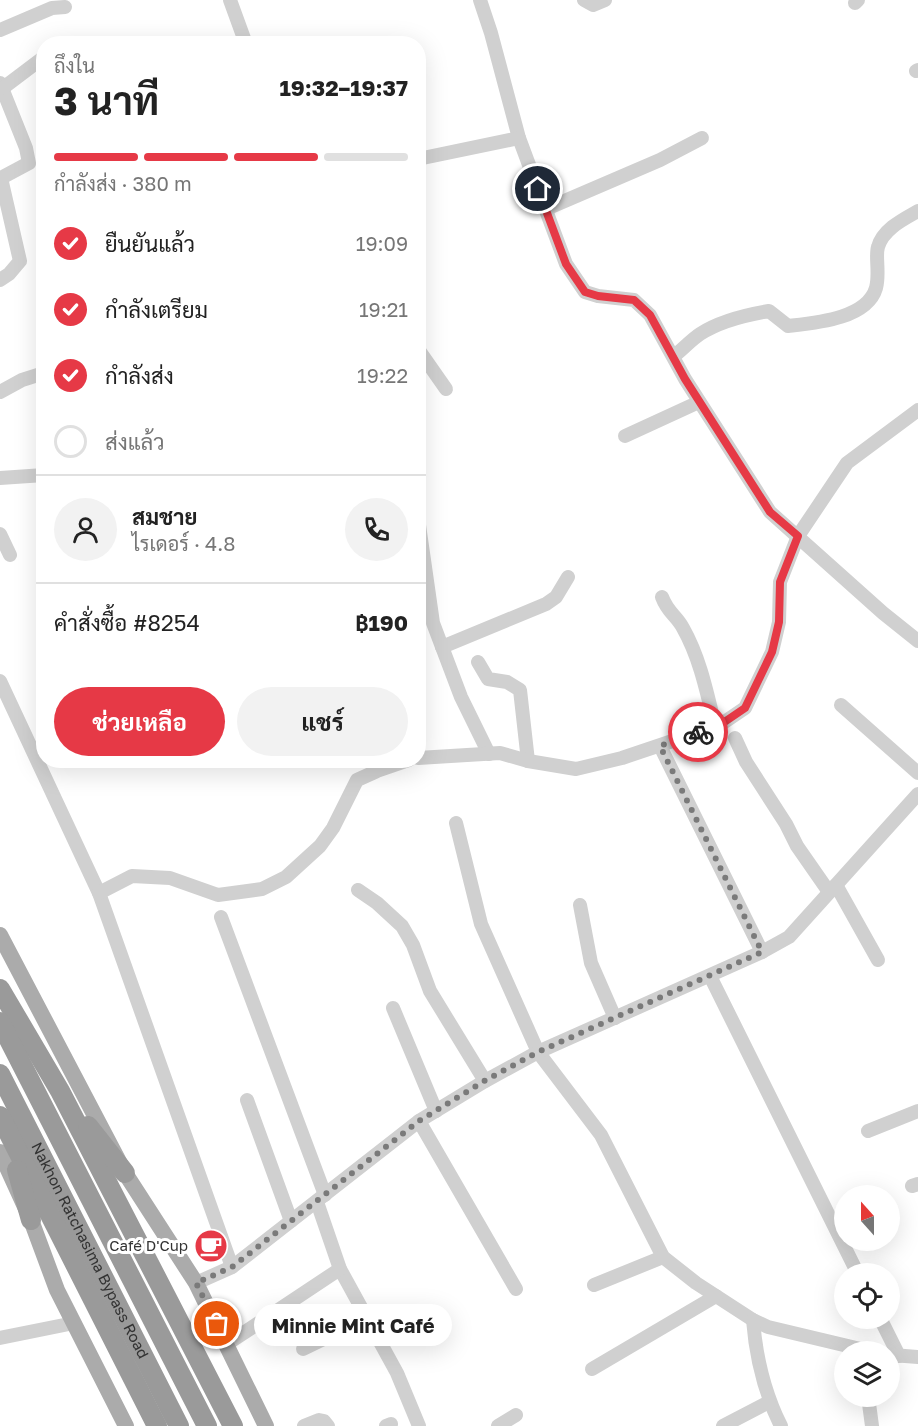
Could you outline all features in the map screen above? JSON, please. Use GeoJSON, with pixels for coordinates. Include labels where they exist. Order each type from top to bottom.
{"type":"FeatureCollection","features":[{"type":"Feature","properties":{"kind":"highway"},"geometry":{"type":"LineString","coordinates":[[0,989],[60,1091],[233,1426]]}},
{"type":"Feature","properties":{"kind":"highway","name":"Nakhon Ratchasima Bypass Road"},"geometry":{"type":"LineString","coordinates":[[0,1022],[207,1426]]}},
{"type":"Feature","properties":{"kind":"highway","name":"Nakhon Ratchasima Bypass Road"},"geometry":{"type":"LineString","coordinates":[[0,1074],[179,1426]]}},
{"type":"Feature","properties":{"kind":"highway"},"geometry":{"type":"LineString","coordinates":[[60,1091],[125,1173]]}},
{"type":"Feature","properties":{"kind":"highway"},"geometry":{"type":"LineString","coordinates":[[3,1124],[31,1220]]}},
{"type":"Feature","properties":{"kind":"highway"},"geometry":{"type":"LineString","coordinates":[[3,1124],[157,1426]]}},
{"type":"Feature","properties":{"kind":"main road"},"geometry":{"type":"LineString","coordinates":[[0,935],[125,1173],[196,1283],[266,1426]]}},
{"type":"Feature","properties":{"kind":"main road"},"geometry":{"type":"LineString","coordinates":[[0,1152],[31,1220],[57,1290],[126,1426]]}},
{"type":"Feature","properties":{"kind":"street"},"geometry":{"type":"LineString","coordinates":[[230,0],[243,36]]}},
{"type":"Feature","properties":{"kind":"street"},"geometry":{"type":"LineString","coordinates":[[481,0],[519,138],[566,264],[585,292],[598,296],[634,300],[650,315],[699,402],[770,512],[883,613],[918,641]]}},
{"type":"Feature","properties":{"kind":"street"},"geometry":{"type":"LineString","coordinates":[[584,0],[593,5],[604,0]]}},
{"type":"Feature","properties":{"kind":"street"},"geometry":{"type":"LineString","coordinates":[[0,30],[52,8],[65,7]]}},
{"type":"Feature","properties":{"kind":"street"},"geometry":{"type":"LineString","coordinates":[[0,280],[9,274],[20,261],[1,178],[29,163],[26,148],[1,86],[36,62]]}},
{"type":"Feature","properties":{"kind":"street"},"geometry":{"type":"LineString","coordinates":[[426,157],[519,138]]}},
{"type":"Feature","properties":{"kind":"street"},"geometry":{"type":"LineString","coordinates":[[546,209],[660,160],[702,138]]}},
{"type":"Feature","properties":{"kind":"street"},"geometry":{"type":"LineString","coordinates":[[674,356],[700,334],[750,314],[768,311],[788,326],[837,318],[864,306],[876,290],[879,271],[877,247],[892,225],[918,211]]}},
{"type":"Feature","properties":{"kind":"street"},"geometry":{"type":"LineString","coordinates":[[426,360],[446,389]]}},
{"type":"Feature","properties":{"kind":"street"},"geometry":{"type":"LineString","coordinates":[[0,392],[36,376]]}},
{"type":"Feature","properties":{"kind":"street"},"geometry":{"type":"LineString","coordinates":[[625,436],[699,402]]}},
{"type":"Feature","properties":{"kind":"street"},"geometry":{"type":"LineString","coordinates":[[426,758],[500,753],[528,761],[576,769],[622,758],[720,725],[745,708],[772,652],[779,622],[780,582],[798,536],[847,463],[918,410]]}},
{"type":"Feature","properties":{"kind":"street"},"geometry":{"type":"LineString","coordinates":[[0,478],[36,476]]}},
{"type":"Feature","properties":{"kind":"street"},"geometry":{"type":"LineString","coordinates":[[0,534],[10,555]]}},
{"type":"Feature","properties":{"kind":"street"},"geometry":{"type":"LineString","coordinates":[[426,574],[433,623],[461,697],[489,754]]}},
{"type":"Feature","properties":{"kind":"street"},"geometry":{"type":"LineString","coordinates":[[442,647],[546,604],[556,597],[568,577]]}},
{"type":"Feature","properties":{"kind":"street"},"geometry":{"type":"LineString","coordinates":[[662,597],[667,609],[682,626],[700,667],[715,726]]}},
{"type":"Feature","properties":{"kind":"street"},"geometry":{"type":"LineString","coordinates":[[478,662],[488,679],[507,682],[520,690],[528,761]]}},
{"type":"Feature","properties":{"kind":"street"},"geometry":{"type":"LineString","coordinates":[[0,681],[36,758]]}},
{"type":"Feature","properties":{"kind":"street"},"geometry":{"type":"LineString","coordinates":[[841,705],[918,773]]}},
{"type":"Feature","properties":{"kind":"street"},"geometry":{"type":"LineString","coordinates":[[735,738],[746,762],[786,824],[797,846],[833,888],[878,960]]}},
{"type":"Feature","properties":{"kind":"street"},"geometry":{"type":"LineString","coordinates":[[660,746],[762,952]]}},
{"type":"Feature","properties":{"kind":"street"},"geometry":{"type":"LineString","coordinates":[[41,768],[99,892],[232,1267]]}},
{"type":"Feature","properties":{"kind":"street"},"geometry":{"type":"LineString","coordinates":[[99,892],[132,876],[170,878],[218,895],[262,889],[286,877],[320,846],[333,828],[357,780],[375,768]]}},
{"type":"Feature","properties":{"kind":"street"},"geometry":{"type":"LineString","coordinates":[[196,1283],[232,1267],[419,1121],[486,1080],[538,1052],[710,976],[789,937],[918,794]]}},
{"type":"Feature","properties":{"kind":"street"},"geometry":{"type":"LineString","coordinates":[[456,823],[481,924],[538,1052],[601,1135],[663,1257],[696,1283],[753,1320],[768,1327],[834,1343]]}},
{"type":"Feature","properties":{"kind":"street"},"geometry":{"type":"LineString","coordinates":[[357,890],[377,903],[402,926],[413,945],[430,991],[486,1080]]}},
{"type":"Feature","properties":{"kind":"street"},"geometry":{"type":"LineString","coordinates":[[580,905],[591,963],[615,1018]]}},
{"type":"Feature","properties":{"kind":"street"},"geometry":{"type":"LineString","coordinates":[[221,917],[321,1198],[340,1269],[397,1373],[419,1426]]}},
{"type":"Feature","properties":{"kind":"street"},"geometry":{"type":"LineString","coordinates":[[710,976],[853,1263]]}},
{"type":"Feature","properties":{"kind":"street"},"geometry":{"type":"LineString","coordinates":[[393,1008],[436,1111]]}},
{"type":"Feature","properties":{"kind":"street"},"geometry":{"type":"LineString","coordinates":[[247,1100],[291,1221]]}},
{"type":"Feature","properties":{"kind":"street"},"geometry":{"type":"LineString","coordinates":[[868,1131],[918,1111]]}},
{"type":"Feature","properties":{"kind":"street"},"geometry":{"type":"LineString","coordinates":[[419,1121],[516,1289]]}},
{"type":"Feature","properties":{"kind":"street"},"geometry":{"type":"LineString","coordinates":[[594,1285],[663,1257]]}},
{"type":"Feature","properties":{"kind":"street"},"geometry":{"type":"LineString","coordinates":[[227,1344],[340,1269]]}},
{"type":"Feature","properties":{"kind":"street"},"geometry":{"type":"LineString","coordinates":[[592,1369],[716,1296]]}},
{"type":"Feature","properties":{"kind":"street"},"geometry":{"type":"LineString","coordinates":[[303,1349],[367,1318]]}},
{"type":"Feature","properties":{"kind":"street"},"geometry":{"type":"LineString","coordinates":[[753,1320],[756,1354],[769,1402],[781,1426]]}},
{"type":"Feature","properties":{"kind":"street"},"geometry":{"type":"LineString","coordinates":[[0,1338],[74,1323]]}},
{"type":"Feature","properties":{"kind":"street"},"geometry":{"type":"LineString","coordinates":[[900,1356],[918,1357]]}},
{"type":"Feature","properties":{"kind":"street"},"geometry":{"type":"LineString","coordinates":[[723,1426],[769,1402]]}},
{"type":"Feature","properties":{"kind":"street"},"geometry":{"type":"LineString","coordinates":[[869,1407],[872,1426]]}},
{"type":"Feature","properties":{"kind":"street"},"geometry":{"type":"LineString","coordinates":[[498,1426],[516,1415]]}},
{"type":"Feature","properties":{"kind":"street"},"geometry":{"type":"LineString","coordinates":[[304,1426],[319,1420],[324,1421],[328,1426]]}},
{"type":"Feature","properties":{"kind":"way so far"},"geometry":{"type":"LineString","coordinates":[[217,1324],[196,1283],[232,1267],[419,1121],[486,1080],[538,1052],[762,952],[660,746],[698,732]]}},
{"type":"Feature","properties":{"kind":"place","name":"Café D'Cup"},"geometry":{"type":"Point","coordinates":[211,1246]}},
{"type":"Feature","properties":{"kind":"place","name":"Minnie Mint Café"},"geometry":{"type":"Point","coordinates":[217,1324]}},
{"type":"Feature","properties":{"kind":"route"},"geometry":{"type":"LineString","coordinates":[[538,189],[566,264],[585,292],[616,299],[634,300],[650,315],[699,402],[770,512],[798,536],[780,582],[779,622],[772,652],[759,681],[745,708],[720,725],[698,732]]}}]}
